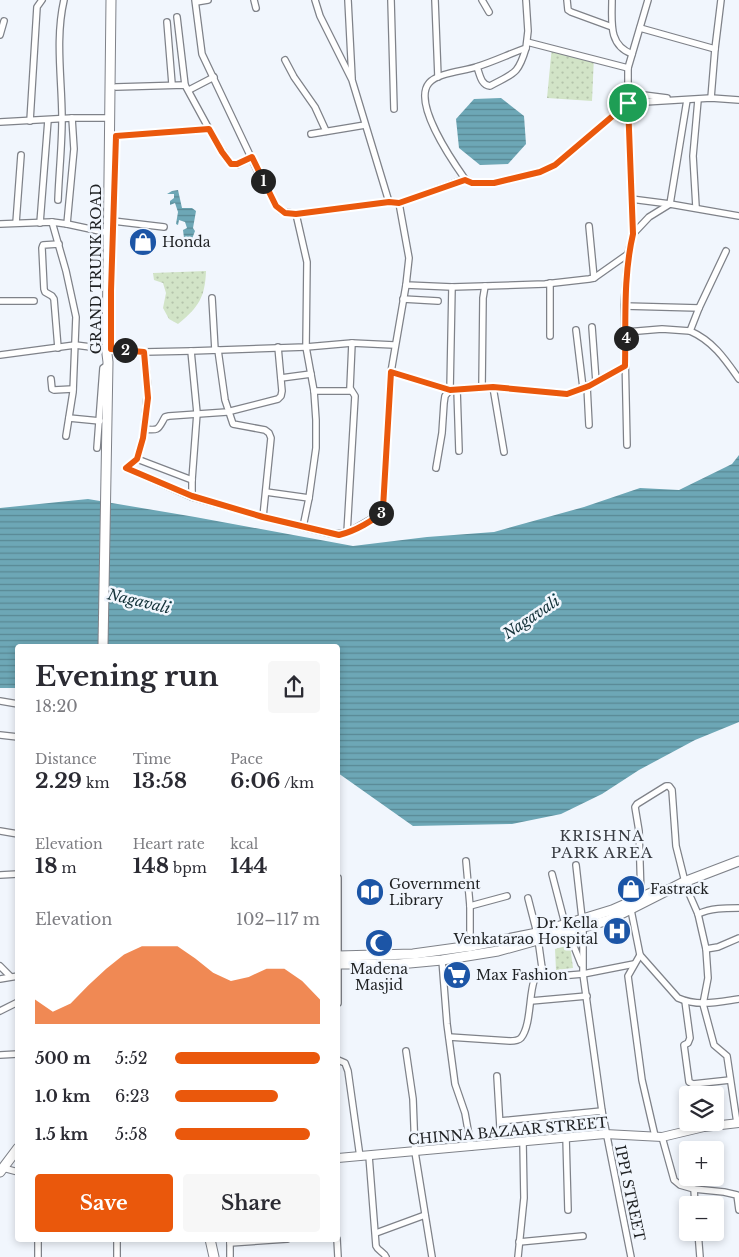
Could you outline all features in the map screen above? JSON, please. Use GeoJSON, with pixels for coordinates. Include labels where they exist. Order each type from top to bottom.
{"type":"FeatureCollection","features":[{"type":"Feature","properties":{"kind":"main road","name":"GRAND TRUNK ROAD"},"geometry":{"type":"LineString","coordinates":[[109,349],[108,234],[112,0]]}},
{"type":"Feature","properties":{"kind":"main road","name":"GRAND TRUNK ROAD"},"geometry":{"type":"LineString","coordinates":[[102,644],[102,447],[109,349],[114,221],[117,0]]}},
{"type":"Feature","properties":{"kind":"main road"},"geometry":{"type":"LineString","coordinates":[[582,923],[609,920],[631,910],[684,880],[739,855]]}},
{"type":"Feature","properties":{"kind":"main road"},"geometry":{"type":"LineString","coordinates":[[340,960],[399,964],[442,960],[470,951],[538,936],[582,923],[684,880],[739,861]]}},
{"type":"Feature","properties":{"kind":"main road"},"geometry":{"type":"LineString","coordinates":[[340,960],[470,951]]}},
{"type":"Feature","properties":{"kind":"main road"},"geometry":{"type":"LineString","coordinates":[[1,1168],[15,1145]]}},
{"type":"Feature","properties":{"kind":"main road"},"geometry":{"type":"LineString","coordinates":[[1,1168],[15,1152]]}},
{"type":"Feature","properties":{"kind":"main road"},"geometry":{"type":"LineString","coordinates":[[211,1242],[214,1257]]}},
{"type":"Feature","properties":{"kind":"main road"},"geometry":{"type":"LineString","coordinates":[[217,1242],[220,1257]]}},
{"type":"Feature","properties":{"kind":"street"},"geometry":{"type":"LineString","coordinates":[[30,121],[37,7],[42,0]]}},
{"type":"Feature","properties":{"kind":"street"},"geometry":{"type":"LineString","coordinates":[[58,200],[62,119],[60,16],[64,0]]}},
{"type":"Feature","properties":{"kind":"street"},"geometry":{"type":"LineString","coordinates":[[208,0],[195,1],[202,54],[276,206],[285,213],[296,214],[389,202],[399,203],[465,180]]}},
{"type":"Feature","properties":{"kind":"street"},"geometry":{"type":"LineString","coordinates":[[254,0],[256,8]]}},
{"type":"Feature","properties":{"kind":"street"},"geometry":{"type":"LineString","coordinates":[[315,0],[320,16],[352,80],[389,202]]}},
{"type":"Feature","properties":{"kind":"street"},"geometry":{"type":"LineString","coordinates":[[348,0],[352,80]]}},
{"type":"Feature","properties":{"kind":"street"},"geometry":{"type":"LineString","coordinates":[[391,0],[394,109]]}},
{"type":"Feature","properties":{"kind":"street"},"geometry":{"type":"LineString","coordinates":[[435,0],[438,77]]}},
{"type":"Feature","properties":{"kind":"street"},"geometry":{"type":"LineString","coordinates":[[482,0],[489,12]]}},
{"type":"Feature","properties":{"kind":"street"},"geometry":{"type":"LineString","coordinates":[[477,67],[482,82],[490,86],[517,70],[521,65],[528,31],[526,0]]}},
{"type":"Feature","properties":{"kind":"street"},"geometry":{"type":"LineString","coordinates":[[567,0],[568,10],[571,12],[612,27]]}},
{"type":"Feature","properties":{"kind":"street"},"geometry":{"type":"LineString","coordinates":[[612,0],[613,34],[619,48],[632,54]]}},
{"type":"Feature","properties":{"kind":"street"},"geometry":{"type":"LineString","coordinates":[[627,445],[624,306],[628,254],[633,234],[628,68],[648,0]]}},
{"type":"Feature","properties":{"kind":"street"},"geometry":{"type":"LineString","coordinates":[[711,98],[721,0]]}},
{"type":"Feature","properties":{"kind":"street"},"geometry":{"type":"LineString","coordinates":[[178,17],[187,87],[209,129],[231,164],[237,164],[252,157]]}},
{"type":"Feature","properties":{"kind":"street"},"geometry":{"type":"LineString","coordinates":[[0,35],[4,21]]}},
{"type":"Feature","properties":{"kind":"street"},"geometry":{"type":"LineString","coordinates":[[167,22],[172,84]]}},
{"type":"Feature","properties":{"kind":"street"},"geometry":{"type":"LineString","coordinates":[[640,28],[715,49]]}},
{"type":"Feature","properties":{"kind":"street"},"geometry":{"type":"LineString","coordinates":[[628,68],[526,45],[477,67],[438,77],[430,82],[426,89],[425,101],[432,123],[465,180],[472,183],[494,183],[540,172],[555,165],[628,103],[711,98],[739,100]]}},
{"type":"Feature","properties":{"kind":"street"},"geometry":{"type":"LineString","coordinates":[[285,60],[294,77],[315,107],[326,131]]}},
{"type":"Feature","properties":{"kind":"street"},"geometry":{"type":"LineString","coordinates":[[116,87],[172,84],[187,87],[214,77]]}},
{"type":"Feature","properties":{"kind":"street"},"geometry":{"type":"LineString","coordinates":[[628,93],[679,100]]}},
{"type":"Feature","properties":{"kind":"street"},"geometry":{"type":"LineString","coordinates":[[633,234],[649,217],[670,204],[687,100]]}},
{"type":"Feature","properties":{"kind":"street"},"geometry":{"type":"LineString","coordinates":[[696,207],[694,156],[698,100]]}},
{"type":"Feature","properties":{"kind":"street"},"geometry":{"type":"LineString","coordinates":[[67,224],[74,149],[72,118]]}},
{"type":"Feature","properties":{"kind":"street"},"geometry":{"type":"LineString","coordinates":[[0,122],[110,118]]}},
{"type":"Feature","properties":{"kind":"street"},"geometry":{"type":"LineString","coordinates":[[40,223],[48,120]]}},
{"type":"Feature","properties":{"kind":"street"},"geometry":{"type":"LineString","coordinates":[[311,134],[365,125]]}},
{"type":"Feature","properties":{"kind":"street"},"geometry":{"type":"LineString","coordinates":[[116,136],[209,129]]}},
{"type":"Feature","properties":{"kind":"street"},"geometry":{"type":"LineString","coordinates":[[16,223],[21,155]]}},
{"type":"Feature","properties":{"kind":"street"},"geometry":{"type":"LineString","coordinates":[[631,199],[696,207],[739,216]]}},
{"type":"Feature","properties":{"kind":"street"},"geometry":{"type":"LineString","coordinates":[[144,352],[148,393],[143,438],[137,459],[126,468],[192,496],[263,517],[332,534],[347,533],[377,517],[383,508],[391,372],[409,258],[399,203]]}},
{"type":"Feature","properties":{"kind":"street"},"geometry":{"type":"LineString","coordinates":[[296,214],[304,242],[307,262],[306,347],[314,391],[316,420],[316,448],[309,498],[302,527]]}},
{"type":"Feature","properties":{"kind":"street"},"geometry":{"type":"LineString","coordinates":[[114,221],[164,227]]}},
{"type":"Feature","properties":{"kind":"street"},"geometry":{"type":"LineString","coordinates":[[0,224],[52,222],[108,234]]}},
{"type":"Feature","properties":{"kind":"street"},"geometry":{"type":"LineString","coordinates":[[52,222],[76,317],[73,389],[66,436]]}},
{"type":"Feature","properties":{"kind":"street"},"geometry":{"type":"LineString","coordinates":[[589,226],[594,278]]}},
{"type":"Feature","properties":{"kind":"street"},"geometry":{"type":"LineString","coordinates":[[58,348],[54,299],[44,292],[42,248],[46,244],[59,244]]}},
{"type":"Feature","properties":{"kind":"street"},"geometry":{"type":"LineString","coordinates":[[690,331],[726,251]]}},
{"type":"Feature","properties":{"kind":"street"},"geometry":{"type":"LineString","coordinates":[[406,285],[484,286],[550,283],[594,278],[628,254]]}},
{"type":"Feature","properties":{"kind":"street"},"geometry":{"type":"LineString","coordinates":[[550,283],[550,336]]}},
{"type":"Feature","properties":{"kind":"street"},"geometry":{"type":"LineString","coordinates":[[482,387],[484,286]]}},
{"type":"Feature","properties":{"kind":"street"},"geometry":{"type":"LineString","coordinates":[[452,287],[453,390],[459,451]]}},
{"type":"Feature","properties":{"kind":"street"},"geometry":{"type":"LineString","coordinates":[[212,298],[217,350],[228,412],[233,424],[265,430],[269,432],[271,438],[263,517]]}},
{"type":"Feature","properties":{"kind":"street"},"geometry":{"type":"LineString","coordinates":[[403,299],[438,302]]}},
{"type":"Feature","properties":{"kind":"street"},"geometry":{"type":"LineString","coordinates":[[0,301],[34,301]]}},
{"type":"Feature","properties":{"kind":"street"},"geometry":{"type":"LineString","coordinates":[[624,306],[699,308]]}},
{"type":"Feature","properties":{"kind":"street"},"geometry":{"type":"LineString","coordinates":[[592,327],[596,382]]}},
{"type":"Feature","properties":{"kind":"street"},"geometry":{"type":"LineString","coordinates":[[626,332],[662,329],[690,331],[703,336],[720,352],[739,379]]}},
{"type":"Feature","properties":{"kind":"street"},"geometry":{"type":"LineString","coordinates":[[576,330],[589,424]]}},
{"type":"Feature","properties":{"kind":"street"},"geometry":{"type":"LineString","coordinates":[[347,533],[355,396],[351,391],[352,343]]}},
{"type":"Feature","properties":{"kind":"street"},"geometry":{"type":"LineString","coordinates":[[0,354],[75,345],[144,352],[278,346],[306,347],[352,343],[394,345]]}},
{"type":"Feature","properties":{"kind":"street"},"geometry":{"type":"LineString","coordinates":[[144,429],[156,430],[160,427],[165,417],[169,416],[228,412],[278,399],[281,396],[281,378],[278,346]]}},
{"type":"Feature","properties":{"kind":"street"},"geometry":{"type":"LineString","coordinates":[[191,351],[198,414],[192,496]]}},
{"type":"Feature","properties":{"kind":"street"},"geometry":{"type":"LineString","coordinates":[[102,447],[100,421],[103,368],[108,363]]}},
{"type":"Feature","properties":{"kind":"street"},"geometry":{"type":"LineString","coordinates":[[391,372],[453,390],[493,387],[567,394],[596,382],[625,366]]}},
{"type":"Feature","properties":{"kind":"street"},"geometry":{"type":"LineString","coordinates":[[281,378],[311,374]]}},
{"type":"Feature","properties":{"kind":"street"},"geometry":{"type":"LineString","coordinates":[[51,379],[52,389],[54,390],[73,389]]}},
{"type":"Feature","properties":{"kind":"street"},"geometry":{"type":"LineString","coordinates":[[493,387],[504,452]]}},
{"type":"Feature","properties":{"kind":"street"},"geometry":{"type":"LineString","coordinates":[[436,468],[442,433],[445,396],[453,390]]}},
{"type":"Feature","properties":{"kind":"street"},"geometry":{"type":"LineString","coordinates":[[314,391],[351,391]]}},
{"type":"Feature","properties":{"kind":"street"},"geometry":{"type":"LineString","coordinates":[[69,418],[100,421]]}},
{"type":"Feature","properties":{"kind":"street"},"geometry":{"type":"LineString","coordinates":[[137,459],[192,480]]}},
{"type":"Feature","properties":{"kind":"street"},"geometry":{"type":"LineString","coordinates":[[266,492],[309,498]]}},
{"type":"Feature","properties":{"kind":"street"},"geometry":{"type":"LineString","coordinates":[[0,701],[15,704]]}},
{"type":"Feature","properties":{"kind":"street"},"geometry":{"type":"LineString","coordinates":[[0,735],[15,737]]}},
{"type":"Feature","properties":{"kind":"street"},"geometry":{"type":"LineString","coordinates":[[641,897],[639,831],[635,807],[666,786],[670,786],[672,790],[676,846],[684,880],[698,914],[706,949],[708,978],[703,1004],[714,1045],[727,1056],[738,1123]]}},
{"type":"Feature","properties":{"kind":"street"},"geometry":{"type":"LineString","coordinates":[[0,832],[15,834]]}},
{"type":"Feature","properties":{"kind":"street"},"geometry":{"type":"LineString","coordinates":[[466,861],[470,906],[470,951]]}},
{"type":"Feature","properties":{"kind":"street"},"geometry":{"type":"LineString","coordinates":[[576,866],[582,923],[583,971]]}},
{"type":"Feature","properties":{"kind":"street"},"geometry":{"type":"LineString","coordinates":[[0,875],[15,874]]}},
{"type":"Feature","properties":{"kind":"street"},"geometry":{"type":"LineString","coordinates":[[552,874],[566,928],[583,971]]}},
{"type":"Feature","properties":{"kind":"street"},"geometry":{"type":"LineString","coordinates":[[470,906],[506,896]]}},
{"type":"Feature","properties":{"kind":"street"},"geometry":{"type":"LineString","coordinates":[[528,898],[538,936],[543,975],[547,977],[634,964]]}},
{"type":"Feature","properties":{"kind":"street"},"geometry":{"type":"LineString","coordinates":[[698,914],[706,910],[739,908]]}},
{"type":"Feature","properties":{"kind":"street"},"geometry":{"type":"LineString","coordinates":[[631,910],[640,955],[678,998],[703,1004],[739,999]]}},
{"type":"Feature","properties":{"kind":"street"},"geometry":{"type":"LineString","coordinates":[[706,949],[718,947],[739,938]]}},
{"type":"Feature","properties":{"kind":"street"},"geometry":{"type":"LineString","coordinates":[[640,955],[628,976],[642,1080],[674,1180],[680,1186],[738,1195],[739,1210]]}},
{"type":"Feature","properties":{"kind":"street"},"geometry":{"type":"LineString","coordinates":[[442,960],[455,1084],[465,1113],[471,1147]]}},
{"type":"Feature","properties":{"kind":"street"},"geometry":{"type":"LineString","coordinates":[[0,966],[10,976]]}},
{"type":"Feature","properties":{"kind":"street"},"geometry":{"type":"LineString","coordinates":[[449,1037],[503,1041],[518,1040],[522,1037],[531,1001],[534,978],[542,967]]}},
{"type":"Feature","properties":{"kind":"street","name":"IPPI STREET"},"geometry":{"type":"LineString","coordinates":[[583,971],[588,996],[605,1134],[631,1257]]}},
{"type":"Feature","properties":{"kind":"street"},"geometry":{"type":"LineString","coordinates":[[0,979],[15,976]]}},
{"type":"Feature","properties":{"kind":"street"},"geometry":{"type":"LineString","coordinates":[[531,1001],[588,996]]}},
{"type":"Feature","properties":{"kind":"street"},"geometry":{"type":"LineString","coordinates":[[686,1001],[690,1041],[685,1044],[684,1048],[689,1082],[693,1084],[730,1080]]}},
{"type":"Feature","properties":{"kind":"street"},"geometry":{"type":"LineString","coordinates":[[0,1010],[15,1003]]}},
{"type":"Feature","properties":{"kind":"street"},"geometry":{"type":"LineString","coordinates":[[406,1051],[414,1099],[415,1152],[432,1257]]}},
{"type":"Feature","properties":{"kind":"street"},"geometry":{"type":"LineString","coordinates":[[0,1055],[15,1054]]}},
{"type":"Feature","properties":{"kind":"street"},"geometry":{"type":"LineString","coordinates":[[340,1061],[345,1063],[348,1071],[360,1157]]}},
{"type":"Feature","properties":{"kind":"street"},"geometry":{"type":"LineString","coordinates":[[497,1076],[501,1144]]}},
{"type":"Feature","properties":{"kind":"street"},"geometry":{"type":"LineString","coordinates":[[500,1121],[602,1111]]}},
{"type":"Feature","properties":{"kind":"street","name":"CHINNA BAZAAR STREET"},"geometry":{"type":"LineString","coordinates":[[724,1124],[738,1123]]}},
{"type":"Feature","properties":{"kind":"street","name":"CHINNA BAZAAR STREET"},"geometry":{"type":"LineString","coordinates":[[340,1158],[605,1134],[659,1136],[679,1131]]}},
{"type":"Feature","properties":{"kind":"street"},"geometry":{"type":"LineString","coordinates":[[566,1137],[568,1210]]}},
{"type":"Feature","properties":{"kind":"street"},"geometry":{"type":"LineString","coordinates":[[518,1257],[525,1191],[523,1142]]}},
{"type":"Feature","properties":{"kind":"street"},"geometry":{"type":"LineString","coordinates":[[369,1156],[378,1249],[386,1257]]}},
{"type":"Feature","properties":{"kind":"street"},"geometry":{"type":"LineString","coordinates":[[1,1168],[15,1171]]}},
{"type":"Feature","properties":{"kind":"street"},"geometry":{"type":"LineString","coordinates":[[694,1189],[694,1196]]}},
{"type":"Feature","properties":{"kind":"street"},"geometry":{"type":"LineString","coordinates":[[376,1233],[425,1215]]}},
{"type":"Feature","properties":{"kind":"street"},"geometry":{"type":"LineString","coordinates":[[519,1242],[583,1236]]}},
{"type":"Feature","properties":{"kind":"street"},"geometry":{"type":"LineString","coordinates":[[699,1241],[700,1257]]}},
{"type":"Feature","properties":{"kind":"street"},"geometry":{"type":"LineString","coordinates":[[38,1242],[38,1257]]}},
{"type":"Feature","properties":{"kind":"street"},"geometry":{"type":"LineString","coordinates":[[117,1242],[117,1257]]}},
{"type":"Feature","properties":{"kind":"street"},"geometry":{"type":"LineString","coordinates":[[230,1242],[230,1257]]}},
{"type":"Feature","properties":{"kind":"street"},"geometry":{"type":"LineString","coordinates":[[337,1242],[338,1257]]}},
{"type":"Feature","properties":{"kind":"green space"},"geometry":{"type":"Polygon","coordinates":[[[552,46],[594,56],[592,101],[547,98],[552,46]]]}},
{"type":"Feature","properties":{"kind":"green space"},"geometry":{"type":"Polygon","coordinates":[[[206,271],[204,288],[196,307],[178,324],[169,319],[163,308],[166,293],[163,283],[154,280],[153,273],[206,271]]]}},
{"type":"Feature","properties":{"kind":"green space"},"geometry":{"type":"Polygon","coordinates":[[[570,945],[573,968],[556,970],[555,949],[570,945]]]}},
{"type":"Feature","properties":{"kind":"water"},"geometry":{"type":"Polygon","coordinates":[[[501,98],[524,116],[526,144],[508,164],[480,165],[459,148],[456,119],[474,99],[501,98]]]}},
{"type":"Feature","properties":{"kind":"water"},"geometry":{"type":"Polygon","coordinates":[[[178,190],[182,208],[192,208],[196,211],[193,228],[195,231],[192,239],[184,238],[183,230],[187,228],[185,222],[179,220],[178,225],[176,224],[178,212],[175,203],[170,205],[174,194],[167,194],[178,190]]]}},
{"type":"Feature","properties":{"kind":"water","name":"Nagavali"},"geometry":{"type":"Polygon","coordinates":[[[739,455],[739,722],[695,740],[639,770],[602,794],[561,814],[512,824],[413,826],[340,774],[340,644],[15,644],[15,688],[0,688],[0,508],[88,499],[353,546],[427,537],[494,532],[584,507],[640,488],[679,490],[732,464],[739,455]]]}},
{"type":"Feature","properties":{"kind":"place","name":"Honda"},"geometry":{"type":"Point","coordinates":[143,242]}},
{"type":"Feature","properties":{"kind":"place","name":"Fastrack"},"geometry":{"type":"Point","coordinates":[631,889]}},
{"type":"Feature","properties":{"kind":"place","name":"Government Library"},"geometry":{"type":"Point","coordinates":[370,892]}},
{"type":"Feature","properties":{"kind":"place","name":"Dr. Kella Venkatarao Hospital"},"geometry":{"type":"Point","coordinates":[617,931]}},
{"type":"Feature","properties":{"kind":"place","name":"Madena Masjid"},"geometry":{"type":"Point","coordinates":[379,943]}},
{"type":"Feature","properties":{"kind":"place","name":"Max Fashion"},"geometry":{"type":"Point","coordinates":[457,975]}},
{"type":"Feature","properties":{"kind":"district","name":"KRISHNA PARK AREA"},"geometry":{"type":"Point","coordinates":[602,844]}},
{"type":"Feature","properties":{"kind":"route"},"geometry":{"type":"LineString","coordinates":[[628,103],[633,234],[628,254],[624,306],[626,332],[625,366],[589,386],[567,394],[493,387],[450,390],[391,372],[383,476],[383,508],[377,517],[347,533],[339,535],[263,517],[192,496],[126,468],[137,459],[143,438],[148,388],[144,352],[111,349],[116,136],[209,129],[231,164],[237,164],[252,157],[276,206],[285,213],[296,214],[389,202],[399,203],[465,180],[472,183],[494,183],[540,172],[555,165],[628,103]]}}]}
